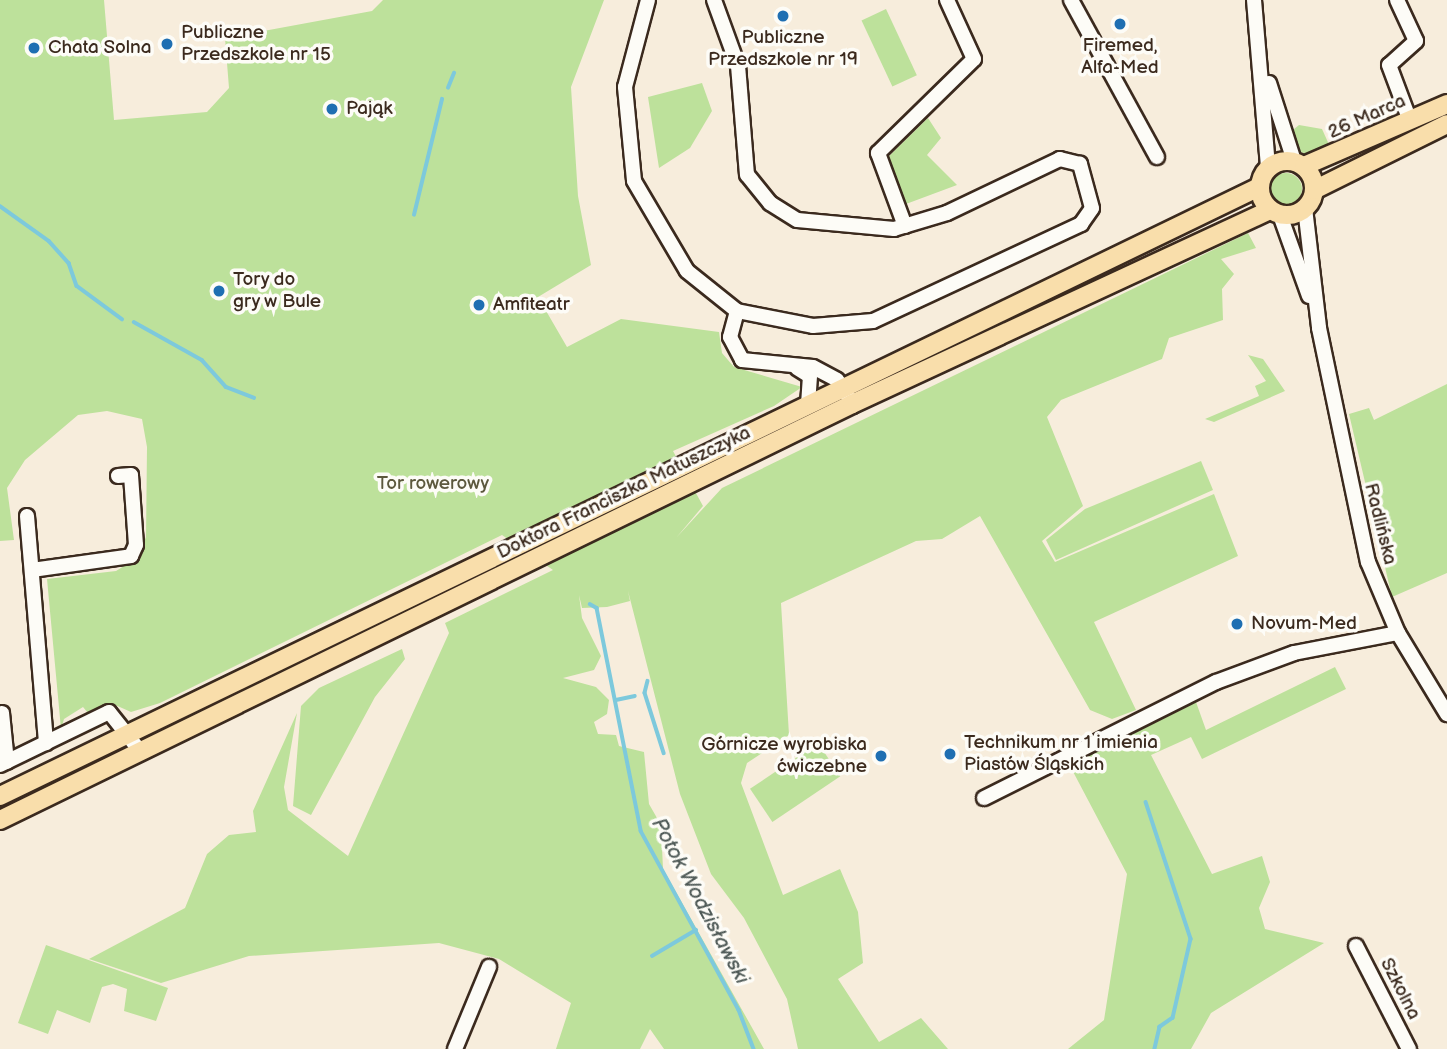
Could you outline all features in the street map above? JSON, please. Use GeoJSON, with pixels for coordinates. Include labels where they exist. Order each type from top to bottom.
{"type":"FeatureCollection","features":[{"type":"Feature","properties":{"kind":"main road","name":"26 Marca"},"geometry":{"type":"LineString","coordinates":[[1299,164],[1447,104]]}},
{"type":"Feature","properties":{"kind":"main road"},"geometry":{"type":"LineString","coordinates":[[1314,190],[1299,164],[1268,168],[1259,187],[1275,213],[1306,208],[1314,190],[1447,124]]}},
{"type":"Feature","properties":{"kind":"main road","name":"Doktora Franciszka Matuszczyka"},"geometry":{"type":"LineString","coordinates":[[0,796],[808,402],[1259,187]]}},
{"type":"Feature","properties":{"kind":"main road","name":"Doktora Franciszka Matuszczyka"},"geometry":{"type":"LineString","coordinates":[[0,820],[852,404],[1275,213]]}},
{"type":"Feature","properties":{"kind":"street"},"geometry":{"type":"LineString","coordinates":[[648,0],[625,87],[630,168],[687,271],[737,311],[813,326],[873,321],[1081,224],[1092,208],[1080,164],[1060,159],[947,213],[905,226],[878,231],[797,220],[752,187],[738,66],[714,0]]}},
{"type":"Feature","properties":{"kind":"street"},"geometry":{"type":"LineString","coordinates":[[905,226],[878,153],[974,59],[947,0]]}},
{"type":"Feature","properties":{"kind":"street"},"geometry":{"type":"LineString","coordinates":[[1071,0],[1157,157]]}},
{"type":"Feature","properties":{"kind":"street"},"geometry":{"type":"LineString","coordinates":[[1254,0],[1268,168]]}},
{"type":"Feature","properties":{"kind":"street"},"geometry":{"type":"LineString","coordinates":[[1396,0],[1416,41],[1389,65],[1410,121]]}},
{"type":"Feature","properties":{"kind":"street"},"geometry":{"type":"LineString","coordinates":[[1259,48],[1299,164]]}},
{"type":"Feature","properties":{"kind":"street","name":"Radlińska"},"geometry":{"type":"LineString","coordinates":[[1306,208],[1319,328],[1368,562],[1398,633],[1447,714]]}},
{"type":"Feature","properties":{"kind":"street","name":"Radlińska"},"geometry":{"type":"LineString","coordinates":[[1275,213],[1319,328]]}},
{"type":"Feature","properties":{"kind":"street"},"geometry":{"type":"LineString","coordinates":[[737,311],[730,337],[742,359],[813,367],[842,387],[852,404]]}},
{"type":"Feature","properties":{"kind":"street"},"geometry":{"type":"LineString","coordinates":[[792,366],[810,376],[808,402]]}},
{"type":"Feature","properties":{"kind":"street"},"geometry":{"type":"LineString","coordinates":[[32,570],[131,556],[136,545],[131,475],[118,476]]}},
{"type":"Feature","properties":{"kind":"street"},"geometry":{"type":"LineString","coordinates":[[27,516],[46,743]]}},
{"type":"Feature","properties":{"kind":"street"},"geometry":{"type":"LineString","coordinates":[[984,798],[1216,682],[1294,653],[1398,633]]}},
{"type":"Feature","properties":{"kind":"street"},"geometry":{"type":"LineString","coordinates":[[2,713],[3,764],[109,712],[131,731],[140,751]]}},
{"type":"Feature","properties":{"kind":"street","name":"Szkolna"},"geometry":{"type":"LineString","coordinates":[[1356,946],[1409,1049]]}},
{"type":"Feature","properties":{"kind":"street"},"geometry":{"type":"LineString","coordinates":[[455,1049],[489,967]]}},
{"type":"Feature","properties":{"kind":"green space","name":"Tor rowerowy"},"geometry":{"type":"Polygon","coordinates":[[[0,0],[104,0],[114,120],[207,112],[229,88],[225,38],[372,11],[383,0],[604,0],[571,87],[578,196],[591,265],[538,297],[567,347],[621,319],[719,332],[722,353],[734,367],[802,387],[774,406],[673,451],[703,506],[676,538],[722,488],[1248,233],[1256,248],[1221,259],[1234,274],[1222,289],[1223,320],[1169,338],[1162,359],[1061,400],[1047,417],[1083,506],[1042,541],[1055,562],[1214,494],[1238,556],[1094,622],[1136,710],[1112,719],[1090,710],[980,516],[942,539],[916,541],[781,603],[789,735],[747,763],[741,783],[783,895],[840,869],[858,912],[863,963],[838,979],[879,1042],[921,1018],[948,1049],[798,1049],[787,999],[744,918],[711,874],[680,794],[628,591],[630,601],[607,607],[582,608],[579,595],[582,618],[601,656],[594,670],[563,678],[596,687],[609,700],[607,714],[594,722],[598,734],[616,735],[619,746],[644,752],[649,804],[661,825],[663,869],[764,1049],[664,1049],[650,1029],[640,1049],[556,1049],[571,1003],[499,959],[439,943],[249,956],[161,983],[89,959],[185,908],[207,854],[229,835],[256,832],[253,811],[297,713],[284,787],[288,810],[348,856],[449,633],[445,623],[553,570],[502,535],[160,703],[131,712],[113,704],[88,713],[83,707],[64,719],[61,729],[47,579],[116,571],[137,558],[146,537],[147,447],[142,419],[107,411],[78,415],[25,460],[7,488],[14,540],[0,541],[0,0]]]}},
{"type":"Feature","properties":{"kind":"green space"},"geometry":{"type":"Polygon","coordinates":[[[886,9],[917,75],[892,87],[862,20],[886,9]]]}},
{"type":"Feature","properties":{"kind":"green space"},"geometry":{"type":"Polygon","coordinates":[[[702,83],[712,111],[690,148],[659,168],[648,97],[702,83]]]}},
{"type":"Feature","properties":{"kind":"green space"},"geometry":{"type":"Polygon","coordinates":[[[928,118],[941,138],[927,155],[957,185],[906,204],[886,159],[928,118]]]}},
{"type":"Feature","properties":{"kind":"green space"},"geometry":{"type":"Polygon","coordinates":[[[1299,125],[1322,129],[1331,149],[1307,155],[1294,148],[1288,134],[1299,125]]]}},
{"type":"Feature","properties":{"kind":"green space"},"geometry":{"type":"Polygon","coordinates":[[[1286,173],[1298,177],[1302,189],[1298,201],[1286,205],[1274,201],[1270,189],[1274,177],[1286,173]]]}},
{"type":"Feature","properties":{"kind":"green space"},"geometry":{"type":"Polygon","coordinates":[[[1248,355],[1263,359],[1285,391],[1214,422],[1205,419],[1259,396],[1255,386],[1266,381],[1248,355]]]}},
{"type":"Feature","properties":{"kind":"green space"},"geometry":{"type":"Polygon","coordinates":[[[1447,384],[1447,573],[1392,597],[1349,414],[1369,408],[1374,420],[1447,384]]]}},
{"type":"Feature","properties":{"kind":"green space"},"geometry":{"type":"Polygon","coordinates":[[[1201,461],[1213,490],[1056,560],[1046,540],[1085,509],[1201,461]]]}},
{"type":"Feature","properties":{"kind":"green space"},"geometry":{"type":"Polygon","coordinates":[[[402,649],[405,659],[375,697],[311,815],[293,806],[301,706],[319,688],[402,649]]]}},
{"type":"Feature","properties":{"kind":"green space"},"geometry":{"type":"Polygon","coordinates":[[[1335,667],[1346,689],[1202,759],[1191,737],[1151,755],[1212,874],[1262,856],[1270,882],[1259,908],[1265,929],[1324,943],[1211,1013],[1191,1049],[1068,1049],[1104,1020],[1127,874],[1069,764],[1196,702],[1206,730],[1335,667]]]}},
{"type":"Feature","properties":{"kind":"green space"},"geometry":{"type":"Polygon","coordinates":[[[818,743],[840,776],[772,822],[750,789],[818,743]]]}},
{"type":"Feature","properties":{"kind":"green space"},"geometry":{"type":"Polygon","coordinates":[[[46,945],[168,988],[156,1021],[124,1011],[127,989],[113,984],[102,987],[90,1023],[57,1010],[48,1034],[18,1023],[46,945]]]}},
{"type":"Feature","properties":{"kind":"waterway"},"geometry":{"type":"LineString","coordinates":[[448,88],[454,73]]}},
{"type":"Feature","properties":{"kind":"waterway"},"geometry":{"type":"LineString","coordinates":[[414,215],[442,99]]}},
{"type":"Feature","properties":{"kind":"waterway","name":"Potok Wodzisławski"},"geometry":{"type":"LineString","coordinates":[[0,206],[49,241],[69,263],[77,286],[122,319]]}},
{"type":"Feature","properties":{"kind":"waterway","name":"Potok Wodzisławski"},"geometry":{"type":"LineString","coordinates":[[134,322],[202,360],[226,387],[254,398]]}},
{"type":"Feature","properties":{"kind":"waterway","name":"Potok Wodzisławski"},"geometry":{"type":"LineString","coordinates":[[590,604],[597,608],[641,831],[739,1010],[754,1049]]}},
{"type":"Feature","properties":{"kind":"waterway"},"geometry":{"type":"LineString","coordinates":[[648,681],[645,693],[664,753]]}},
{"type":"Feature","properties":{"kind":"waterway"},"geometry":{"type":"LineString","coordinates":[[616,700],[635,696]]}},
{"type":"Feature","properties":{"kind":"waterway"},"geometry":{"type":"LineString","coordinates":[[1146,802],[1191,939],[1173,1018],[1160,1027],[1155,1049]]}},
{"type":"Feature","properties":{"kind":"waterway"},"geometry":{"type":"LineString","coordinates":[[652,956],[696,930]]}},
{"type":"Feature","properties":{"kind":"place","name":"Publiczne Przedszkole nr 19"},"geometry":{"type":"Point","coordinates":[783,16]}},
{"type":"Feature","properties":{"kind":"place","name":"Firemed, Alfa-Med"},"geometry":{"type":"Point","coordinates":[1120,24]}},
{"type":"Feature","properties":{"kind":"place","name":"Publiczne Przedszkole nr 15"},"geometry":{"type":"Point","coordinates":[167,44]}},
{"type":"Feature","properties":{"kind":"place","name":"Chata Solna"},"geometry":{"type":"Point","coordinates":[34,48]}},
{"type":"Feature","properties":{"kind":"place","name":"Pająk"},"geometry":{"type":"Point","coordinates":[332,109]}},
{"type":"Feature","properties":{"kind":"place","name":"Tory do gry w Bule"},"geometry":{"type":"Point","coordinates":[219,291]}},
{"type":"Feature","properties":{"kind":"place","name":"Amfiteatr"},"geometry":{"type":"Point","coordinates":[479,305]}},
{"type":"Feature","properties":{"kind":"place","name":"Novum-Med"},"geometry":{"type":"Point","coordinates":[1237,624]}},
{"type":"Feature","properties":{"kind":"place","name":"Technikum nr 1 imienia Piastów Śląskich"},"geometry":{"type":"Point","coordinates":[950,754]}},
{"type":"Feature","properties":{"kind":"place","name":"Górnicze wyrobiska ćwiczebne"},"geometry":{"type":"Point","coordinates":[881,756]}}]}
